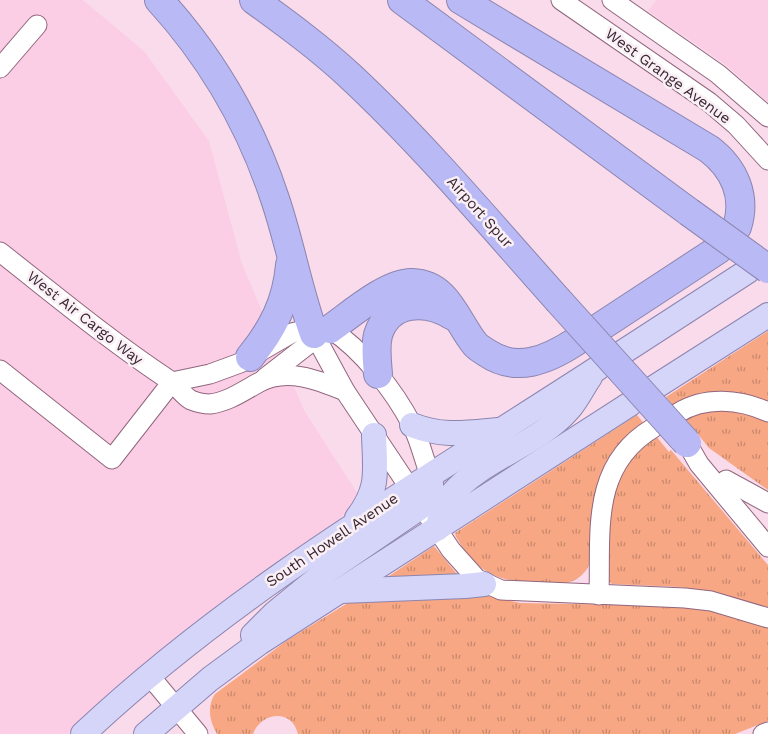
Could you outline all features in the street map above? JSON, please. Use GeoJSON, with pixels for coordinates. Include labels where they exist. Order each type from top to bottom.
{"type":"FeatureCollection","features":[{"type":"Feature","properties":{"kind":"highway"},"geometry":{"type":"LineString","coordinates":[[159,0],[206,59],[244,124],[270,184],[291,256],[322,332],[376,298],[397,287],[412,283],[428,286],[441,294],[450,304],[456,318],[476,346],[497,360],[517,364],[537,362],[575,342]]}},
{"type":"Feature","properties":{"kind":"highway","name":"Airport Spur"},"geometry":{"type":"LineString","coordinates":[[254,0],[341,68],[370,95],[436,163],[686,443]]}},
{"type":"Feature","properties":{"kind":"highway"},"geometry":{"type":"LineString","coordinates":[[402,0],[689,212],[758,270]]}},
{"type":"Feature","properties":{"kind":"highway"},"geometry":{"type":"LineString","coordinates":[[461,0],[709,149],[724,161],[735,178],[740,197],[737,227]]}},
{"type":"Feature","properties":{"kind":"highway"},"geometry":{"type":"LineString","coordinates":[[600,326],[719,249]]}},
{"type":"Feature","properties":{"kind":"highway"},"geometry":{"type":"LineString","coordinates":[[255,369],[281,308],[287,287],[291,256]]}},
{"type":"Feature","properties":{"kind":"highway"},"geometry":{"type":"LineString","coordinates":[[378,374],[376,354],[378,334],[388,318],[402,308],[422,304],[439,307],[456,318]]}},
{"type":"Feature","properties":{"kind":"main road"},"geometry":{"type":"LineString","coordinates":[[623,352],[758,270]]}},
{"type":"Feature","properties":{"kind":"main road"},"geometry":{"type":"LineString","coordinates":[[655,388],[768,314]]}},
{"type":"Feature","properties":{"kind":"main road"},"geometry":{"type":"LineString","coordinates":[[210,679],[275,613],[307,586],[416,497],[432,493],[430,476],[595,370],[570,409],[542,432],[468,480],[453,494],[443,508],[437,529]]}},
{"type":"Feature","properties":{"kind":"main road"},"geometry":{"type":"LineString","coordinates":[[146,734],[210,679],[259,643],[630,404]]}},
{"type":"Feature","properties":{"kind":"main road"},"geometry":{"type":"LineString","coordinates":[[412,425],[430,432],[450,435],[502,430]]}},
{"type":"Feature","properties":{"kind":"main road"},"geometry":{"type":"LineString","coordinates":[[350,526],[368,504],[374,492],[376,475],[374,435]]}},
{"type":"Feature","properties":{"kind":"main road","name":"South Howell Avenue"},"geometry":{"type":"LineString","coordinates":[[83,734],[148,675],[228,612],[350,526],[416,497]]}},
{"type":"Feature","properties":{"kind":"main road"},"geometry":{"type":"LineString","coordinates":[[339,591],[484,584]]}},
{"type":"Feature","properties":{"kind":"street","name":"West Grange Avenue"},"geometry":{"type":"LineString","coordinates":[[561,0],[709,102],[736,125],[768,160]]}},
{"type":"Feature","properties":{"kind":"street","name":"West Grange Avenue"},"geometry":{"type":"LineString","coordinates":[[612,0],[718,74],[768,117]]}},
{"type":"Feature","properties":{"kind":"street"},"geometry":{"type":"LineString","coordinates":[[0,68],[38,25]]}},
{"type":"Feature","properties":{"kind":"street","name":"West Air Cargo Way"},"geometry":{"type":"LineString","coordinates":[[0,252],[134,358],[172,382],[191,400],[209,404],[239,395],[255,369],[292,333],[304,330],[322,332]]}},
{"type":"Feature","properties":{"kind":"street"},"geometry":{"type":"LineString","coordinates":[[255,369],[310,343],[322,332]]}},
{"type":"Feature","properties":{"kind":"street"},"geometry":{"type":"LineString","coordinates":[[322,332],[357,349],[378,374],[412,425],[430,476]]}},
{"type":"Feature","properties":{"kind":"street"},"geometry":{"type":"LineString","coordinates":[[322,332],[345,391],[459,562],[484,584],[512,592],[660,595],[711,601],[768,618]]}},
{"type":"Feature","properties":{"kind":"street","name":"West Air Cargo Way"},"geometry":{"type":"LineString","coordinates":[[172,382],[210,374],[255,369],[306,377],[345,391]]}},
{"type":"Feature","properties":{"kind":"street"},"geometry":{"type":"LineString","coordinates":[[0,370],[112,458],[172,382]]}},
{"type":"Feature","properties":{"kind":"street"},"geometry":{"type":"LineString","coordinates":[[678,413],[696,404],[720,401],[745,404],[768,412]]}},
{"type":"Feature","properties":{"kind":"street"},"geometry":{"type":"LineString","coordinates":[[598,595],[601,509],[606,485],[622,455],[631,445],[653,428]]}},
{"type":"Feature","properties":{"kind":"street"},"geometry":{"type":"LineString","coordinates":[[686,443],[706,458],[768,527]]}},
{"type":"Feature","properties":{"kind":"street"},"geometry":{"type":"LineString","coordinates":[[686,443],[699,464],[768,547]]}},
{"type":"Feature","properties":{"kind":"street"},"geometry":{"type":"LineString","coordinates":[[726,480],[768,503]]}},
{"type":"Feature","properties":{"kind":"street"},"geometry":{"type":"LineString","coordinates":[[148,675],[198,734]]}},
{"type":"Feature","properties":{"kind":"shaded area"},"geometry":{"type":"Polygon","coordinates":[[[0,0],[83,0],[144,51],[209,141],[242,264],[304,410],[359,496],[349,510],[335,523],[191,626],[125,681],[67,734],[0,734],[0,0]]]}},
{"type":"Feature","properties":{"kind":"shaded area"},"geometry":{"type":"Polygon","coordinates":[[[656,0],[768,0],[768,102],[726,65],[648,11],[656,0]]]}},
{"type":"Feature","properties":{"kind":"green space"},"geometry":{"type":"Polygon","coordinates":[[[768,331],[768,404],[674,407],[666,397],[768,331]]]}},
{"type":"Feature","properties":{"kind":"green space"},"geometry":{"type":"Polygon","coordinates":[[[728,409],[768,419],[768,490],[709,448],[684,417],[693,413],[728,409]]]}},
{"type":"Feature","properties":{"kind":"green space"},"geometry":{"type":"Polygon","coordinates":[[[637,415],[645,425],[630,436],[592,560],[581,576],[567,583],[556,584],[530,583],[505,579],[486,571],[469,556],[455,533],[637,415]]]}},
{"type":"Feature","properties":{"kind":"green space"},"geometry":{"type":"Polygon","coordinates":[[[655,435],[669,452],[671,450],[768,565],[768,611],[705,592],[680,587],[612,584],[607,580],[609,504],[627,460],[655,435]]]}},
{"type":"Feature","properties":{"kind":"green space"},"geometry":{"type":"Polygon","coordinates":[[[434,546],[461,579],[383,580],[434,546]]]}},
{"type":"Feature","properties":{"kind":"green space"},"geometry":{"type":"Polygon","coordinates":[[[485,595],[520,603],[686,606],[713,609],[768,624],[768,721],[735,734],[298,734],[290,720],[276,716],[269,717],[263,721],[253,734],[217,734],[214,729],[210,709],[215,694],[286,641],[351,601],[485,595]]]}}]}
